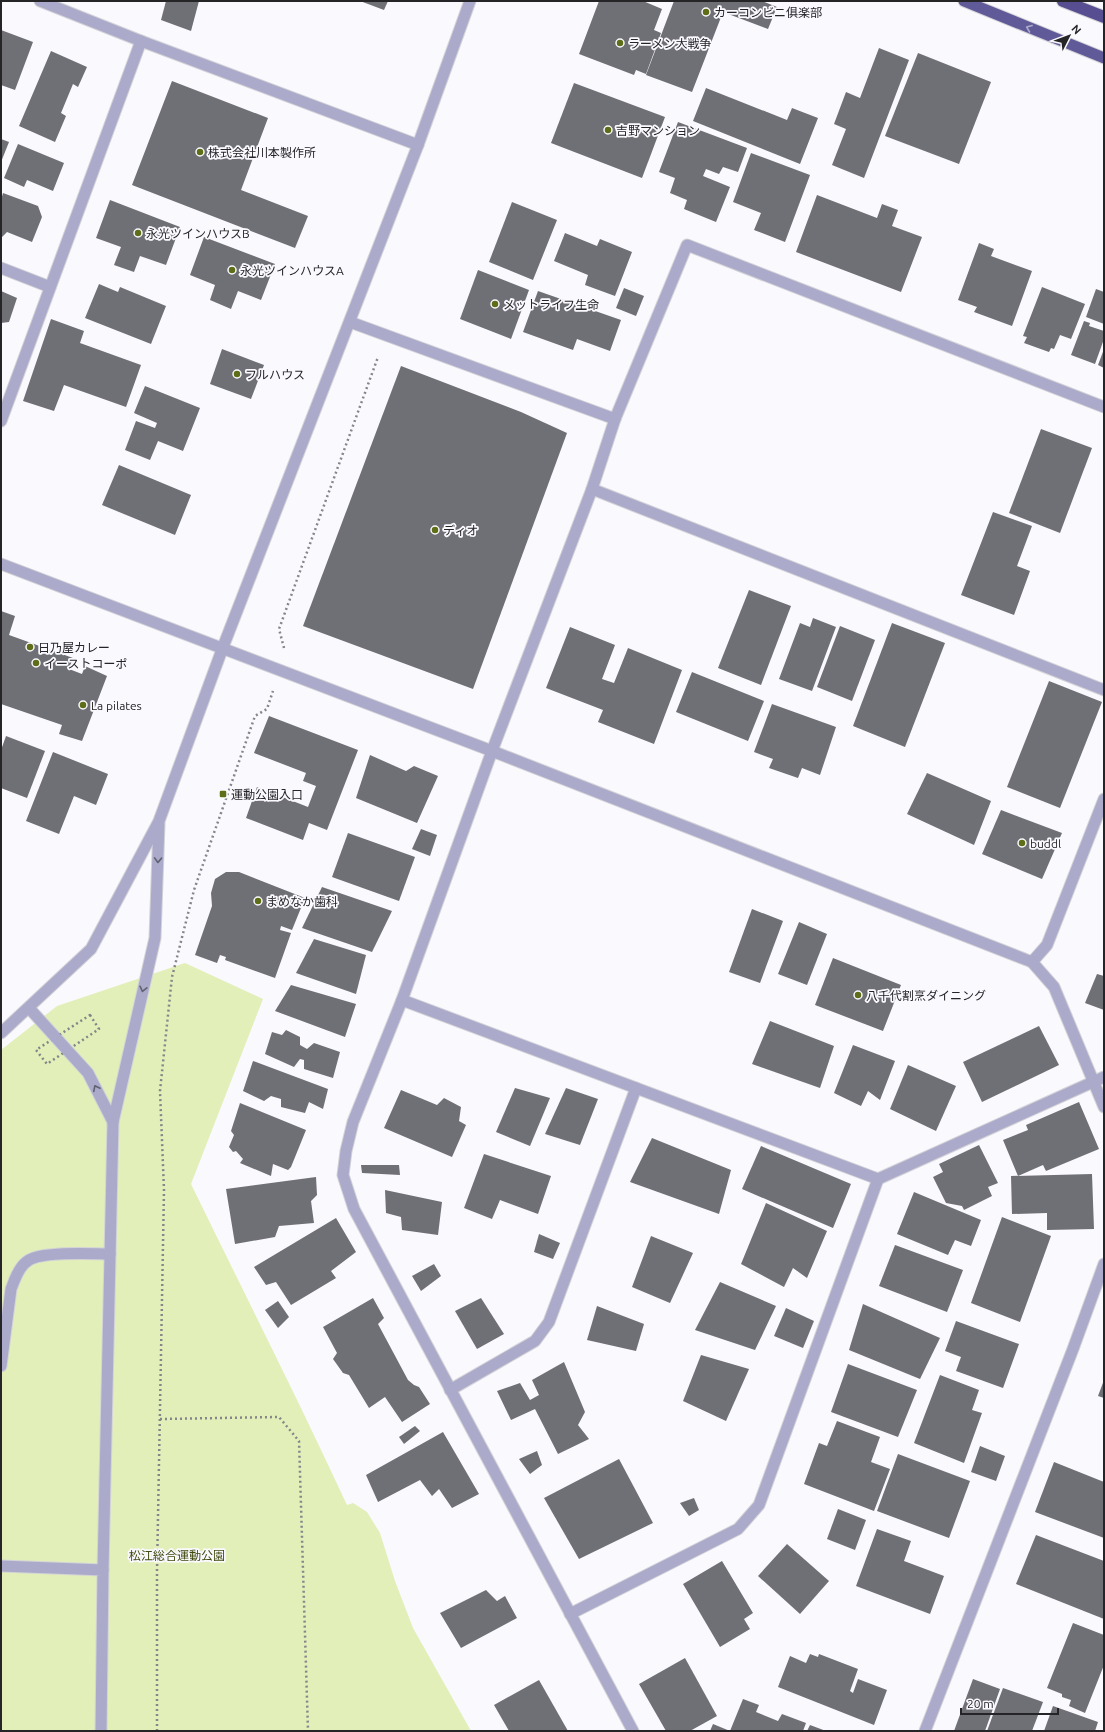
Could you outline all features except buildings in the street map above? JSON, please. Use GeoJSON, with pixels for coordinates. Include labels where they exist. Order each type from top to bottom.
{"type":"FeatureCollection","features":[{"type":"Feature","properties":{"kind":"highway"},"geometry":{"type":"LineString","coordinates":[[964,1],[1104,58]]}},
{"type":"Feature","properties":{"kind":"highway"},"geometry":{"type":"LineString","coordinates":[[1063,1],[1104,17]]}},
{"type":"Feature","properties":{"kind":"street"},"geometry":{"type":"LineString","coordinates":[[40,1],[140,41],[418,145]]}},
{"type":"Feature","properties":{"kind":"street"},"geometry":{"type":"LineString","coordinates":[[1,1033],[91,949],[159,821],[223,648],[418,145],[470,1]]}},
{"type":"Feature","properties":{"kind":"street"},"geometry":{"type":"LineString","coordinates":[[1,421],[140,41]]}},
{"type":"Feature","properties":{"kind":"street"},"geometry":{"type":"LineString","coordinates":[[634,1731],[354,1209],[343,1175],[346,1151],[353,1122],[402,1000],[492,751],[592,489],[615,419],[687,244],[1104,407]]}},
{"type":"Feature","properties":{"kind":"street"},"geometry":{"type":"LineString","coordinates":[[1,268],[50,287]]}},
{"type":"Feature","properties":{"kind":"street"},"geometry":{"type":"LineString","coordinates":[[350,322],[615,419]]}},
{"type":"Feature","properties":{"kind":"street"},"geometry":{"type":"LineString","coordinates":[[592,489],[1104,690]]}},
{"type":"Feature","properties":{"kind":"street"},"geometry":{"type":"LineString","coordinates":[[1,564],[492,751],[1032,962],[1054,987],[1099,1079],[1104,1108]]}},
{"type":"Feature","properties":{"kind":"street"},"geometry":{"type":"LineString","coordinates":[[1032,962],[1046,945],[1104,799]]}},
{"type":"Feature","properties":{"kind":"street"},"geometry":{"type":"LineString","coordinates":[[101,1731],[103,1570],[114,1122],[155,938],[159,821]]}},
{"type":"Feature","properties":{"kind":"street"},"geometry":{"type":"LineString","coordinates":[[402,1000],[878,1179],[1099,1079]]}},
{"type":"Feature","properties":{"kind":"street"},"geometry":{"type":"LineString","coordinates":[[28,1008],[88,1073],[114,1122]]}},
{"type":"Feature","properties":{"kind":"street"},"geometry":{"type":"LineString","coordinates":[[450,1390],[535,1341],[549,1322],[636,1088]]}},
{"type":"Feature","properties":{"kind":"street"},"geometry":{"type":"LineString","coordinates":[[570,1614],[738,1529],[759,1505],[878,1179]]}},
{"type":"Feature","properties":{"kind":"street"},"geometry":{"type":"LineString","coordinates":[[1,1366],[12,1289],[21,1268],[29,1260],[42,1255],[110,1254]]}},
{"type":"Feature","properties":{"kind":"street"},"geometry":{"type":"LineString","coordinates":[[925,1731],[1067,1364],[1104,1264]]}},
{"type":"Feature","properties":{"kind":"street"},"geometry":{"type":"LineString","coordinates":[[1,1566],[103,1570]]}},
{"type":"Feature","properties":{"kind":"path"},"geometry":{"type":"LineString","coordinates":[[286,654],[279,629],[380,352]]}},
{"type":"Feature","properties":{"kind":"path"},"geometry":{"type":"LineString","coordinates":[[157,1731],[157,1572],[164,1190],[160,1091],[172,977],[194,890],[255,716],[267,709],[274,689]]}},
{"type":"Feature","properties":{"kind":"path"},"geometry":{"type":"LineString","coordinates":[[160,1419],[279,1417],[299,1441],[308,1731]]}},
{"type":"Feature","properties":{"kind":"green space","name":"松江総合運動公園"},"geometry":{"type":"Polygon","coordinates":[[[185,963],[263,999],[191,1184],[347,1505],[353,1503],[367,1512],[380,1533],[395,1581],[413,1628],[471,1731],[1,1731],[1,1050],[57,1006],[185,963]]]}},
{"type":"Feature","properties":{"kind":"place","name":"カーコンビニ俱楽部"},"geometry":{"type":"Point","coordinates":[706,12]}},
{"type":"Feature","properties":{"kind":"place","name":"ラーメン大戦争"},"geometry":{"type":"Point","coordinates":[620,43]}},
{"type":"Feature","properties":{"kind":"place","name":"吉野マンション"},"geometry":{"type":"Point","coordinates":[608,130]}},
{"type":"Feature","properties":{"kind":"place","name":"株式会社川本製作所"},"geometry":{"type":"Point","coordinates":[200,152]}},
{"type":"Feature","properties":{"kind":"place","name":"永光ツインハウスB"},"geometry":{"type":"Point","coordinates":[138,233]}},
{"type":"Feature","properties":{"kind":"place","name":"永光ツインハウスA"},"geometry":{"type":"Point","coordinates":[232,270]}},
{"type":"Feature","properties":{"kind":"place","name":"メットライフ生命"},"geometry":{"type":"Point","coordinates":[495,304]}},
{"type":"Feature","properties":{"kind":"place","name":"フルハウス"},"geometry":{"type":"Point","coordinates":[237,374]}},
{"type":"Feature","properties":{"kind":"place","name":"ディオ"},"geometry":{"type":"Point","coordinates":[435,530]}},
{"type":"Feature","properties":{"kind":"place","name":"日乃屋カレー"},"geometry":{"type":"Point","coordinates":[30,647]}},
{"type":"Feature","properties":{"kind":"place","name":"イーストコーポ"},"geometry":{"type":"Point","coordinates":[36,663]}},
{"type":"Feature","properties":{"kind":"place","name":"La pilates"},"geometry":{"type":"Point","coordinates":[83,705]}},
{"type":"Feature","properties":{"kind":"place","name":"運動公園入口"},"geometry":{"type":"Point","coordinates":[223,794]}},
{"type":"Feature","properties":{"kind":"place","name":"buddl"},"geometry":{"type":"Point","coordinates":[1022,843]}},
{"type":"Feature","properties":{"kind":"place","name":"まめなか歯科"},"geometry":{"type":"Point","coordinates":[258,901]}},
{"type":"Feature","properties":{"kind":"place","name":"八千代割烹ダイニング"},"geometry":{"type":"Point","coordinates":[858,995]}}]}
